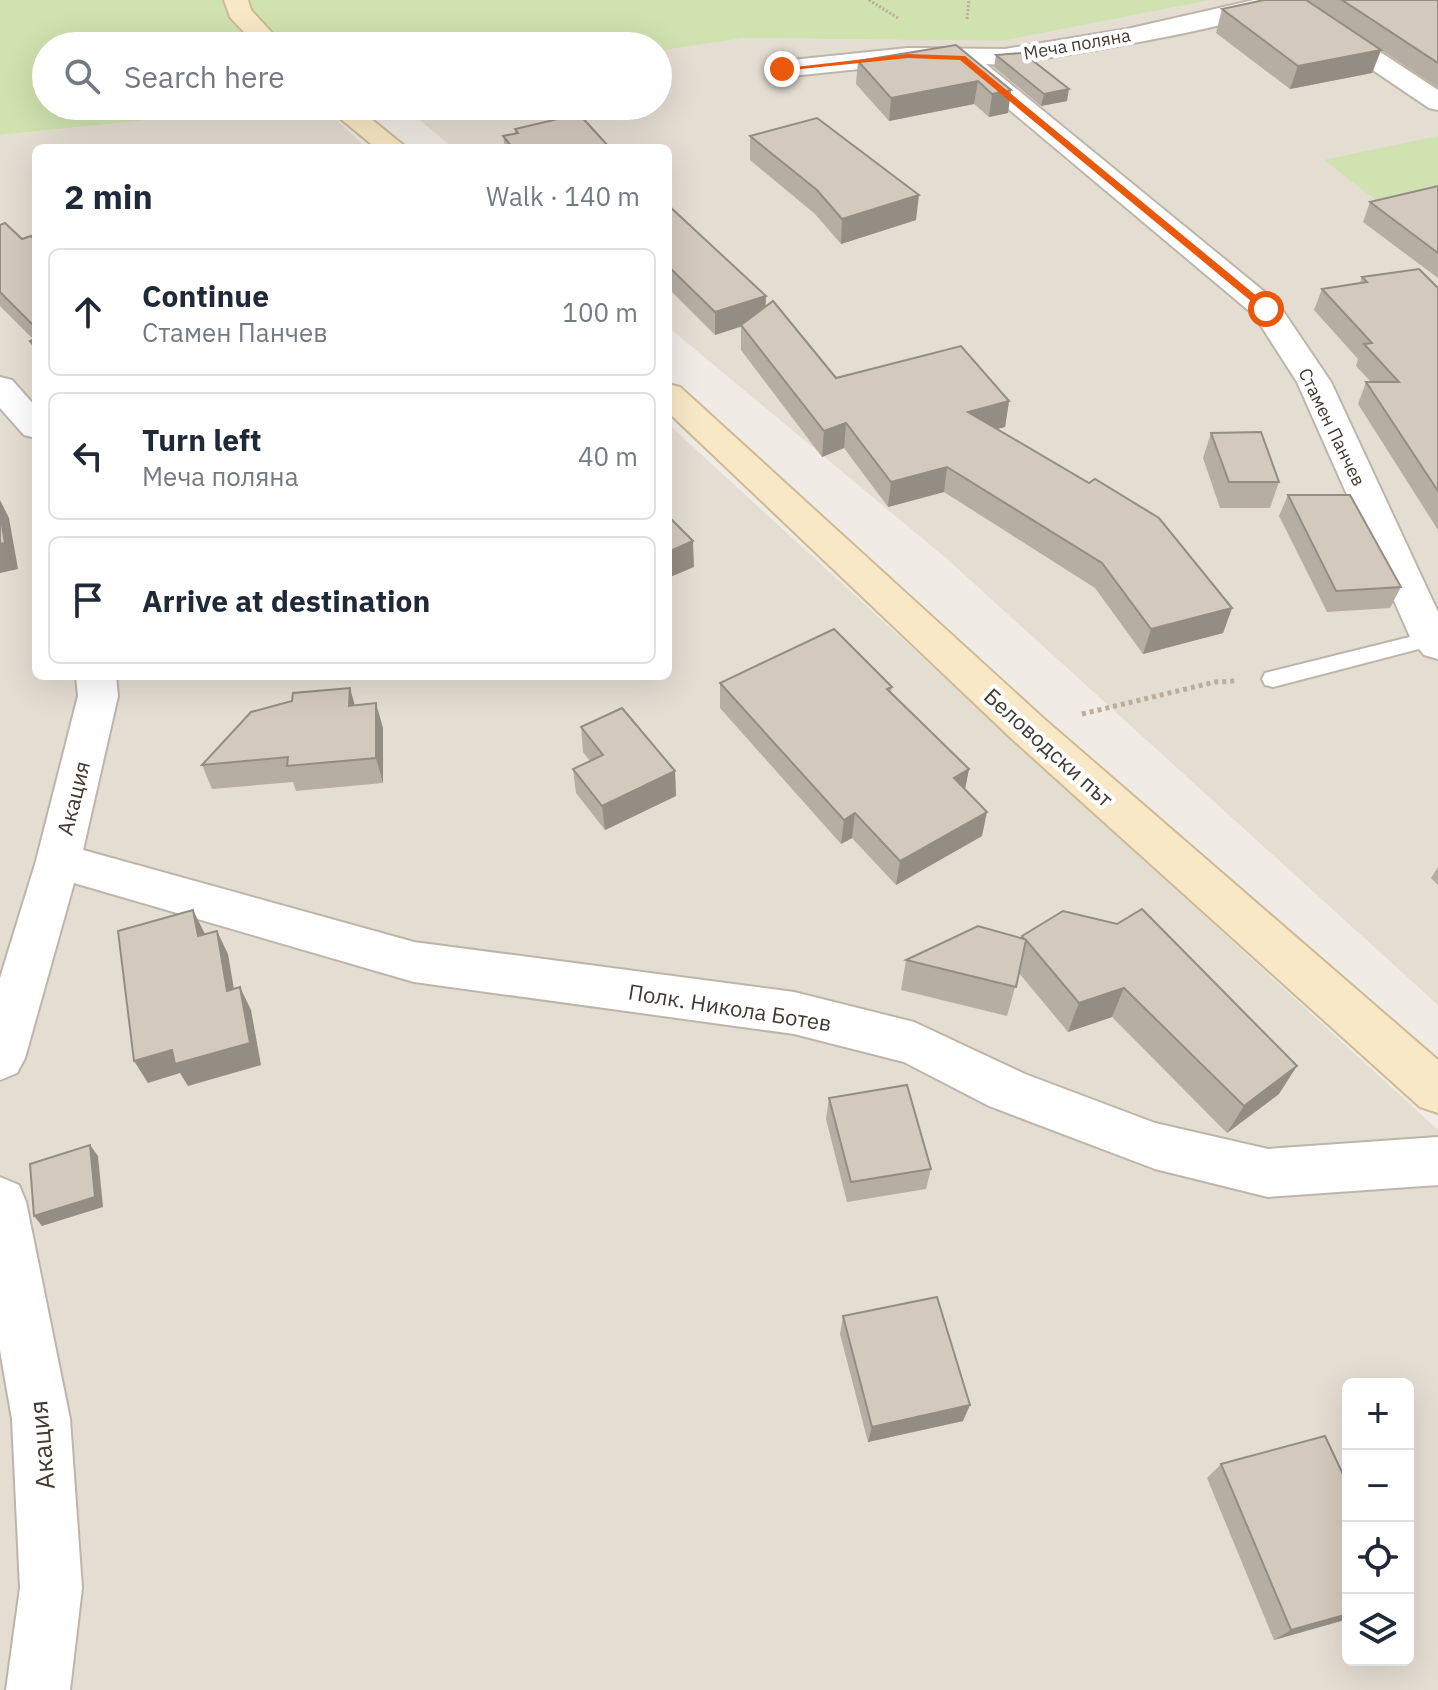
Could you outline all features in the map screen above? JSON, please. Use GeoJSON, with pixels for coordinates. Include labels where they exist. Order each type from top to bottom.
{"type":"FeatureCollection","features":[{"type":"Feature","properties":{"kind":"street"},"geometry":{"type":"LineString","coordinates":[[236,0],[239,12],[258,32]]}},
{"type":"Feature","properties":{"kind":"street","name":"Меча поляна"},"geometry":{"type":"LineString","coordinates":[[782,69],[908,56],[1005,57],[1255,9],[1273,0]]}},
{"type":"Feature","properties":{"kind":"street"},"geometry":{"type":"LineString","coordinates":[[1299,9],[1438,102]]}},
{"type":"Feature","properties":{"kind":"street","name":"Стамен Панчев"},"geometry":{"type":"LineString","coordinates":[[962,58],[1266,309],[1314,382],[1436,640]]}},
{"type":"Feature","properties":{"kind":"street"},"geometry":{"type":"LineString","coordinates":[[356,120],[388,144]]}},
{"type":"Feature","properties":{"kind":"street"},"geometry":{"type":"LineString","coordinates":[[0,387],[32,423]]}},
{"type":"Feature","properties":{"kind":"street","name":"Беловодски път"},"geometry":{"type":"LineString","coordinates":[[672,398],[1027,728],[1438,1091]]}},
{"type":"Feature","properties":{"kind":"street","name":"Акация"},"geometry":{"type":"LineString","coordinates":[[0,1058],[58,861],[98,696],[96,680]]}},
{"type":"Feature","properties":{"kind":"street","name":"Полк. Никола Ботев"},"geometry":{"type":"LineString","coordinates":[[58,861],[414,962],[794,1013],[914,1043],[1007,1090],[1155,1146],[1268,1173],[1438,1161]]}},
{"type":"Feature","properties":{"kind":"street","name":"Акация"},"geometry":{"type":"LineString","coordinates":[[0,1202],[41,1419],[51,1588],[38,1690]]}},
{"type":"Feature","properties":{"kind":"lane"},"geometry":{"type":"LineString","coordinates":[[1273,679],[1436,640]]}},
{"type":"Feature","properties":{"kind":"path"},"geometry":{"type":"LineString","coordinates":[[1027,728],[1215,682],[1273,679]]}},
{"type":"Feature","properties":{"kind":"shaded area"},"geometry":{"type":"Polygon","coordinates":[[[1211,0],[1438,0],[1438,1005],[946,558],[672,330],[672,144],[448,144],[420,120],[672,120],[672,49],[744,38],[1002,41],[1211,0]]]}},
{"type":"Feature","properties":{"kind":"shaded area"},"geometry":{"type":"Polygon","coordinates":[[[147,120],[337,120],[363,144],[32,144],[32,680],[672,680],[672,428],[1438,1130],[1438,1690],[0,1690],[0,135],[147,120]]]}},
{"type":"Feature","properties":{"kind":"green space"},"geometry":{"type":"Polygon","coordinates":[[[0,0],[1211,0],[1002,41],[744,38],[672,49],[672,32],[32,32],[32,120],[147,120],[0,135],[0,0]]]}},
{"type":"Feature","properties":{"kind":"green space"},"geometry":{"type":"Polygon","coordinates":[[[1438,136],[1438,199],[1389,210],[1324,160],[1438,136]]]}},
{"type":"Feature","properties":{"kind":"building"},"geometry":{"type":"Polygon","coordinates":[[[1264,0],[1306,0],[1381,50],[1298,66],[1222,9],[1264,0]]]}},
{"type":"Feature","properties":{"kind":"building"},"geometry":{"type":"Polygon","coordinates":[[[1342,0],[1438,0],[1438,63],[1342,0]]]}},
{"type":"Feature","properties":{"kind":"building"},"geometry":{"type":"Polygon","coordinates":[[[956,45],[1011,90],[992,94],[978,81],[891,98],[858,61],[956,45]]]}},
{"type":"Feature","properties":{"kind":"building"},"geometry":{"type":"Polygon","coordinates":[[[1023,53],[1069,89],[1044,94],[996,55],[1023,53]]]}},
{"type":"Feature","properties":{"kind":"building"},"geometry":{"type":"Polygon","coordinates":[[[817,118],[919,195],[842,219],[817,190],[750,136],[817,118]]]}},
{"type":"Feature","properties":{"kind":"building"},"geometry":{"type":"Polygon","coordinates":[[[553,120],[584,120],[606,144],[510,144],[503,136],[518,133],[515,129],[553,120]]]}},
{"type":"Feature","properties":{"kind":"building"},"geometry":{"type":"Polygon","coordinates":[[[1438,186],[1438,253],[1370,202],[1438,186]]]}},
{"type":"Feature","properties":{"kind":"building"},"geometry":{"type":"Polygon","coordinates":[[[672,209],[766,296],[715,312],[672,270],[672,209]]]}},
{"type":"Feature","properties":{"kind":"building"},"geometry":{"type":"Polygon","coordinates":[[[5,223],[22,239],[32,237],[32,324],[0,292],[0,225],[5,223]]]}},
{"type":"Feature","properties":{"kind":"building"},"geometry":{"type":"Polygon","coordinates":[[[1419,269],[1438,288],[1438,491],[1366,382],[1399,382],[1364,344],[1372,343],[1322,289],[1367,282],[1362,277],[1419,269]]]}},
{"type":"Feature","properties":{"kind":"building"},"geometry":{"type":"Polygon","coordinates":[[[773,301],[836,378],[961,346],[1009,401],[968,412],[1089,483],[1095,479],[1159,518],[1232,608],[1151,629],[1102,563],[947,467],[891,482],[846,423],[824,431],[741,325],[773,301]]]}},
{"type":"Feature","properties":{"kind":"building"},"geometry":{"type":"Polygon","coordinates":[[[1261,432],[1279,482],[1229,482],[1211,433],[1261,432]]]}},
{"type":"Feature","properties":{"kind":"building"},"geometry":{"type":"Polygon","coordinates":[[[1288,495],[1350,495],[1401,587],[1336,591],[1288,495]]]}},
{"type":"Feature","properties":{"kind":"building"},"geometry":{"type":"Polygon","coordinates":[[[0,513],[5,543],[0,544],[0,513]]]}},
{"type":"Feature","properties":{"kind":"building"},"geometry":{"type":"Polygon","coordinates":[[[672,520],[693,541],[672,550],[672,520]]]}},
{"type":"Feature","properties":{"kind":"building"},"geometry":{"type":"Polygon","coordinates":[[[834,629],[892,687],[887,689],[969,769],[954,778],[987,812],[900,861],[855,813],[844,820],[720,683],[834,629]]]}},
{"type":"Feature","properties":{"kind":"building"},"geometry":{"type":"Polygon","coordinates":[[[350,688],[349,706],[376,703],[376,758],[287,766],[288,757],[202,765],[251,712],[292,701],[293,693],[350,688]]]}},
{"type":"Feature","properties":{"kind":"building"},"geometry":{"type":"Polygon","coordinates":[[[622,708],[675,771],[602,806],[573,769],[603,755],[581,727],[622,708]]]}},
{"type":"Feature","properties":{"kind":"building"},"geometry":{"type":"Polygon","coordinates":[[[1142,909],[1297,1066],[1244,1106],[1124,988],[1079,1003],[1026,940],[1016,987],[906,960],[978,926],[1024,939],[1022,936],[1063,911],[1117,924],[1142,909]]]}},
{"type":"Feature","properties":{"kind":"building"},"geometry":{"type":"Polygon","coordinates":[[[193,910],[198,936],[217,931],[227,991],[240,987],[250,1043],[175,1064],[172,1050],[134,1061],[118,931],[193,910]]]}},
{"type":"Feature","properties":{"kind":"building"},"geometry":{"type":"Polygon","coordinates":[[[907,1085],[931,1169],[851,1182],[829,1098],[907,1085]]]}},
{"type":"Feature","properties":{"kind":"building"},"geometry":{"type":"Polygon","coordinates":[[[90,1145],[95,1197],[34,1216],[30,1164],[90,1145]]]}},
{"type":"Feature","properties":{"kind":"building"},"geometry":{"type":"Polygon","coordinates":[[[937,1297],[970,1405],[872,1427],[843,1316],[937,1297]]]}},
{"type":"Feature","properties":{"kind":"building"},"geometry":{"type":"Polygon","coordinates":[[[1325,1436],[1342,1472],[1342,1616],[1291,1630],[1221,1464],[1325,1436]]]}},
{"type":"Feature","properties":{"kind":"route"},"geometry":{"type":"LineString","coordinates":[[782,69],[908,56],[962,58],[1266,309]]}}]}
